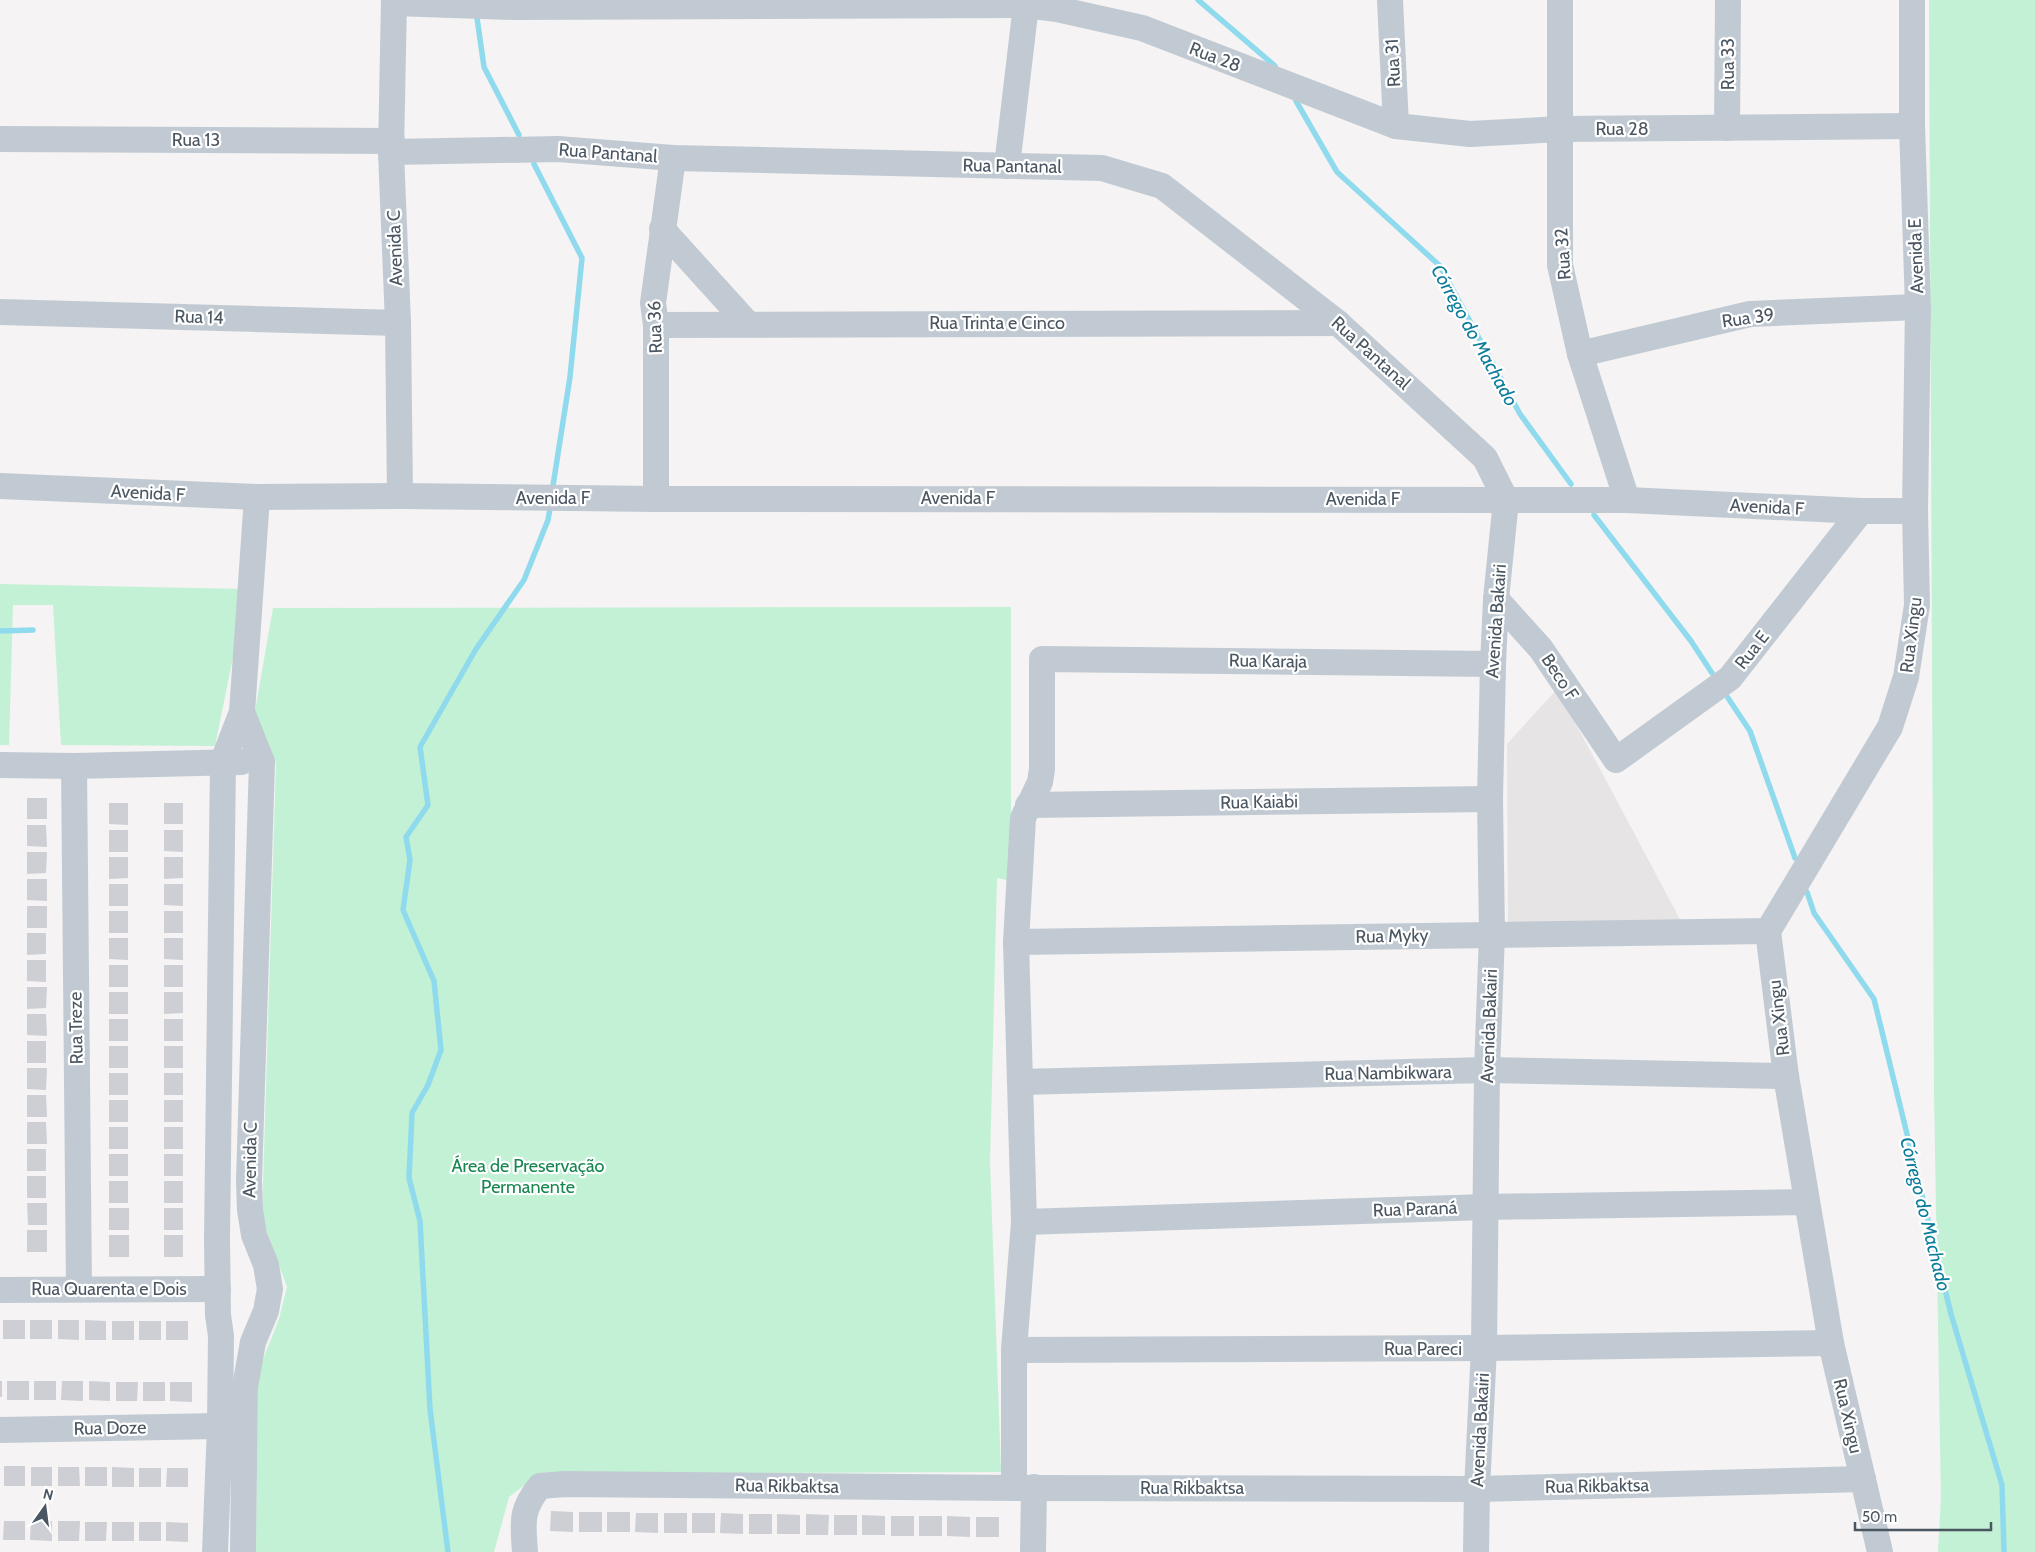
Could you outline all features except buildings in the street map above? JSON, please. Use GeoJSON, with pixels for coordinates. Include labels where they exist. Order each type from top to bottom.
{"type":"FeatureCollection","features":[{"type":"Feature","properties":{"kind":"street","name":"Rua 31"},"geometry":{"type":"LineString","coordinates":[[1390,0],[1396,126]]}},
{"type":"Feature","properties":{"kind":"street","name":"Rua 32"},"geometry":{"type":"LineString","coordinates":[[1560,0],[1560,264],[1580,354],[1627,500]]}},
{"type":"Feature","properties":{"kind":"street","name":"Rua 33"},"geometry":{"type":"LineString","coordinates":[[1727,128],[1728,0]]}},
{"type":"Feature","properties":{"kind":"street","name":"Avenida E"},"geometry":{"type":"LineString","coordinates":[[1912,0],[1912,126],[1918,306],[1915,511]]}},
{"type":"Feature","properties":{"kind":"street","name":"Rua 28"},"geometry":{"type":"LineString","coordinates":[[394,2],[513,7],[933,3],[1026,5],[1057,9],[1142,28],[1396,126],[1470,134],[1561,129],[1912,126]]}},
{"type":"Feature","properties":{"kind":"street","name":"Avenida C"},"geometry":{"type":"LineString","coordinates":[[394,2],[391,147],[398,323],[400,496]]}},
{"type":"Feature","properties":{"kind":"street"},"geometry":{"type":"LineString","coordinates":[[1007,166],[1026,5]]}},
{"type":"Feature","properties":{"kind":"street","name":"Rua 13"},"geometry":{"type":"LineString","coordinates":[[0,139],[391,147]]}},
{"type":"Feature","properties":{"kind":"street","name":"Rua Pantanal"},"geometry":{"type":"LineString","coordinates":[[391,147],[558,149],[673,158],[1102,168],[1162,186],[1338,323],[1485,458],[1506,500]]}},
{"type":"Feature","properties":{"kind":"street","name":"Rua 36"},"geometry":{"type":"LineString","coordinates":[[656,499],[656,325],[653,303],[673,158]]}},
{"type":"Feature","properties":{"kind":"street"},"geometry":{"type":"LineString","coordinates":[[662,229],[748,324]]}},
{"type":"Feature","properties":{"kind":"street","name":"Rua 39"},"geometry":{"type":"LineString","coordinates":[[1580,354],[1750,314],[1918,306]]}},
{"type":"Feature","properties":{"kind":"street","name":"Rua 14"},"geometry":{"type":"LineString","coordinates":[[0,312],[398,323]]}},
{"type":"Feature","properties":{"kind":"street","name":"Rua Trinta e Cinco"},"geometry":{"type":"LineString","coordinates":[[656,325],[1338,323]]}},
{"type":"Feature","properties":{"kind":"street","name":"Avenida F"},"geometry":{"type":"LineString","coordinates":[[0,486],[257,498],[400,496],[656,499],[1627,500],[1862,511],[1915,511]]}},
{"type":"Feature","properties":{"kind":"street"},"geometry":{"type":"LineString","coordinates":[[223,761],[242,712],[257,498]]}},
{"type":"Feature","properties":{"kind":"street","name":"Avenida Bakairi"},"geometry":{"type":"LineString","coordinates":[[1476,1552],[1484,1348],[1487,1070],[1492,934],[1490,799],[1493,664],[1496,599],[1506,500]]}},
{"type":"Feature","properties":{"kind":"street","name":"Rua E"},"geometry":{"type":"LineString","coordinates":[[1616,760],[1730,678],[1862,511]]}},
{"type":"Feature","properties":{"kind":"street","name":"Rua Xingu"},"geometry":{"type":"LineString","coordinates":[[1880,1552],[1831,1343],[1786,1076],[1768,931],[1890,727],[1906,678],[1917,605],[1915,511]]}},
{"type":"Feature","properties":{"kind":"street","name":"Beco F"},"geometry":{"type":"LineString","coordinates":[[1496,599],[1541,649],[1616,760]]}},
{"type":"Feature","properties":{"kind":"street","name":"Rua Karaja"},"geometry":{"type":"LineString","coordinates":[[1028,805],[1034,796],[1042,769],[1042,659],[1493,664]]}},
{"type":"Feature","properties":{"kind":"street"},"geometry":{"type":"LineString","coordinates":[[0,765],[74,766],[223,761],[262,762],[242,712]]}},
{"type":"Feature","properties":{"kind":"street","name":"Avenida C"},"geometry":{"type":"LineString","coordinates":[[215,1552],[221,1336],[218,1315],[217,1278],[223,761]]}},
{"type":"Feature","properties":{"kind":"street","name":"Avenida C"},"geometry":{"type":"LineString","coordinates":[[243,1552],[245,1387],[253,1342],[264,1318],[269,1302],[270,1289],[269,1278],[254,1235],[250,1210],[249,1181],[262,762]]}},
{"type":"Feature","properties":{"kind":"street","name":"Rua Treze"},"geometry":{"type":"LineString","coordinates":[[74,766],[79,1289]]}},
{"type":"Feature","properties":{"kind":"street","name":"Rua Kaiabi"},"geometry":{"type":"LineString","coordinates":[[1028,805],[1490,799]]}},
{"type":"Feature","properties":{"kind":"street"},"geometry":{"type":"LineString","coordinates":[[1028,805],[1023,818],[1021,839],[1016,942],[1024,1222],[1014,1350],[1024,1488],[1033,1552]]}},
{"type":"Feature","properties":{"kind":"street","name":"Rua Myky"},"geometry":{"type":"LineString","coordinates":[[1016,942],[1768,931]]}},
{"type":"Feature","properties":{"kind":"street","name":"Rua Nambikwara"},"geometry":{"type":"LineString","coordinates":[[1021,1082],[1487,1070],[1786,1076]]}},
{"type":"Feature","properties":{"kind":"street","name":"Rua Paraná"},"geometry":{"type":"LineString","coordinates":[[1024,1222],[1485,1207],[1806,1202]]}},
{"type":"Feature","properties":{"kind":"street"},"geometry":{"type":"LineString","coordinates":[[217,1278],[224,1258],[231,1253],[251,1251],[261,1254]]}},
{"type":"Feature","properties":{"kind":"street","name":"Rua Quarenta e Dois"},"geometry":{"type":"LineString","coordinates":[[0,1290],[79,1289],[217,1278]]}},
{"type":"Feature","properties":{"kind":"street"},"geometry":{"type":"LineString","coordinates":[[218,1315],[226,1326],[234,1330],[243,1331],[252,1328],[264,1318]]}},
{"type":"Feature","properties":{"kind":"street","name":"Rua Pareci"},"geometry":{"type":"LineString","coordinates":[[1014,1350],[1484,1348],[1831,1343]]}},
{"type":"Feature","properties":{"kind":"street","name":"Rua Doze"},"geometry":{"type":"LineString","coordinates":[[0,1430],[220,1426]]}},
{"type":"Feature","properties":{"kind":"street","name":"Rua Rikbaktsa"},"geometry":{"type":"LineString","coordinates":[[525,1552],[523,1522],[528,1501],[540,1486],[565,1484],[1477,1489],[1863,1479]]}},
{"type":"Feature","properties":{"kind":"shaded area"},"geometry":{"type":"Polygon","coordinates":[[[1557,689],[1683,925],[1508,929],[1507,744],[1557,689]]]}},
{"type":"Feature","properties":{"kind":"green space"},"geometry":{"type":"Polygon","coordinates":[[[1929,0],[2035,0],[2035,1552],[1938,1552],[1941,1498],[1934,1092],[1929,0]]]}},
{"type":"Feature","properties":{"kind":"green space"},"geometry":{"type":"Polygon","coordinates":[[[0,584],[244,589],[243,608],[215,746],[61,745],[53,605],[13,605],[9,745],[0,745],[0,584]]]}},
{"type":"Feature","properties":{"kind":"green space","name":"Área de Preservação Permanente"},"geometry":{"type":"Polygon","coordinates":[[[1011,607],[1011,881],[997,878],[990,1162],[1001,1472],[539,1474],[509,1497],[494,1552],[256,1552],[258,1372],[279,1319],[287,1287],[262,1218],[276,764],[255,711],[273,608],[1011,607]]]}},
{"type":"Feature","properties":{"kind":"waterway","name":"Córrego do Machado"},"geometry":{"type":"LineString","coordinates":[[1198,0],[1275,66]]}},
{"type":"Feature","properties":{"kind":"waterway"},"geometry":{"type":"LineString","coordinates":[[476,11],[484,67],[519,135]]}},
{"type":"Feature","properties":{"kind":"waterway","name":"Córrego do Machado"},"geometry":{"type":"LineString","coordinates":[[1296,101],[1337,172],[1440,266],[1520,414],[1571,484]]}},
{"type":"Feature","properties":{"kind":"waterway"},"geometry":{"type":"LineString","coordinates":[[534,164],[582,258],[570,377],[552,492]]}},
{"type":"Feature","properties":{"kind":"waterway"},"geometry":{"type":"LineString","coordinates":[[448,1552],[430,1409],[420,1221],[409,1178],[412,1113],[428,1085],[441,1050],[434,981],[403,910],[410,860],[406,837],[428,805],[420,747],[476,649],[524,580],[548,520],[551,503]]}},
{"type":"Feature","properties":{"kind":"waterway","name":"Córrego do Machado"},"geometry":{"type":"LineString","coordinates":[[1594,515],[1691,641],[1712,673]]}},
{"type":"Feature","properties":{"kind":"waterway"},"geometry":{"type":"LineString","coordinates":[[0,631],[33,630]]}},
{"type":"Feature","properties":{"kind":"waterway","name":"Córrego do Machado"},"geometry":{"type":"LineString","coordinates":[[1728,698],[1750,731],[1795,858]]}},
{"type":"Feature","properties":{"kind":"waterway","name":"Córrego do Machado"},"geometry":{"type":"LineString","coordinates":[[1807,892],[1814,913],[1874,999],[1951,1314],[2002,1485],[2004,1552]]}}]}
